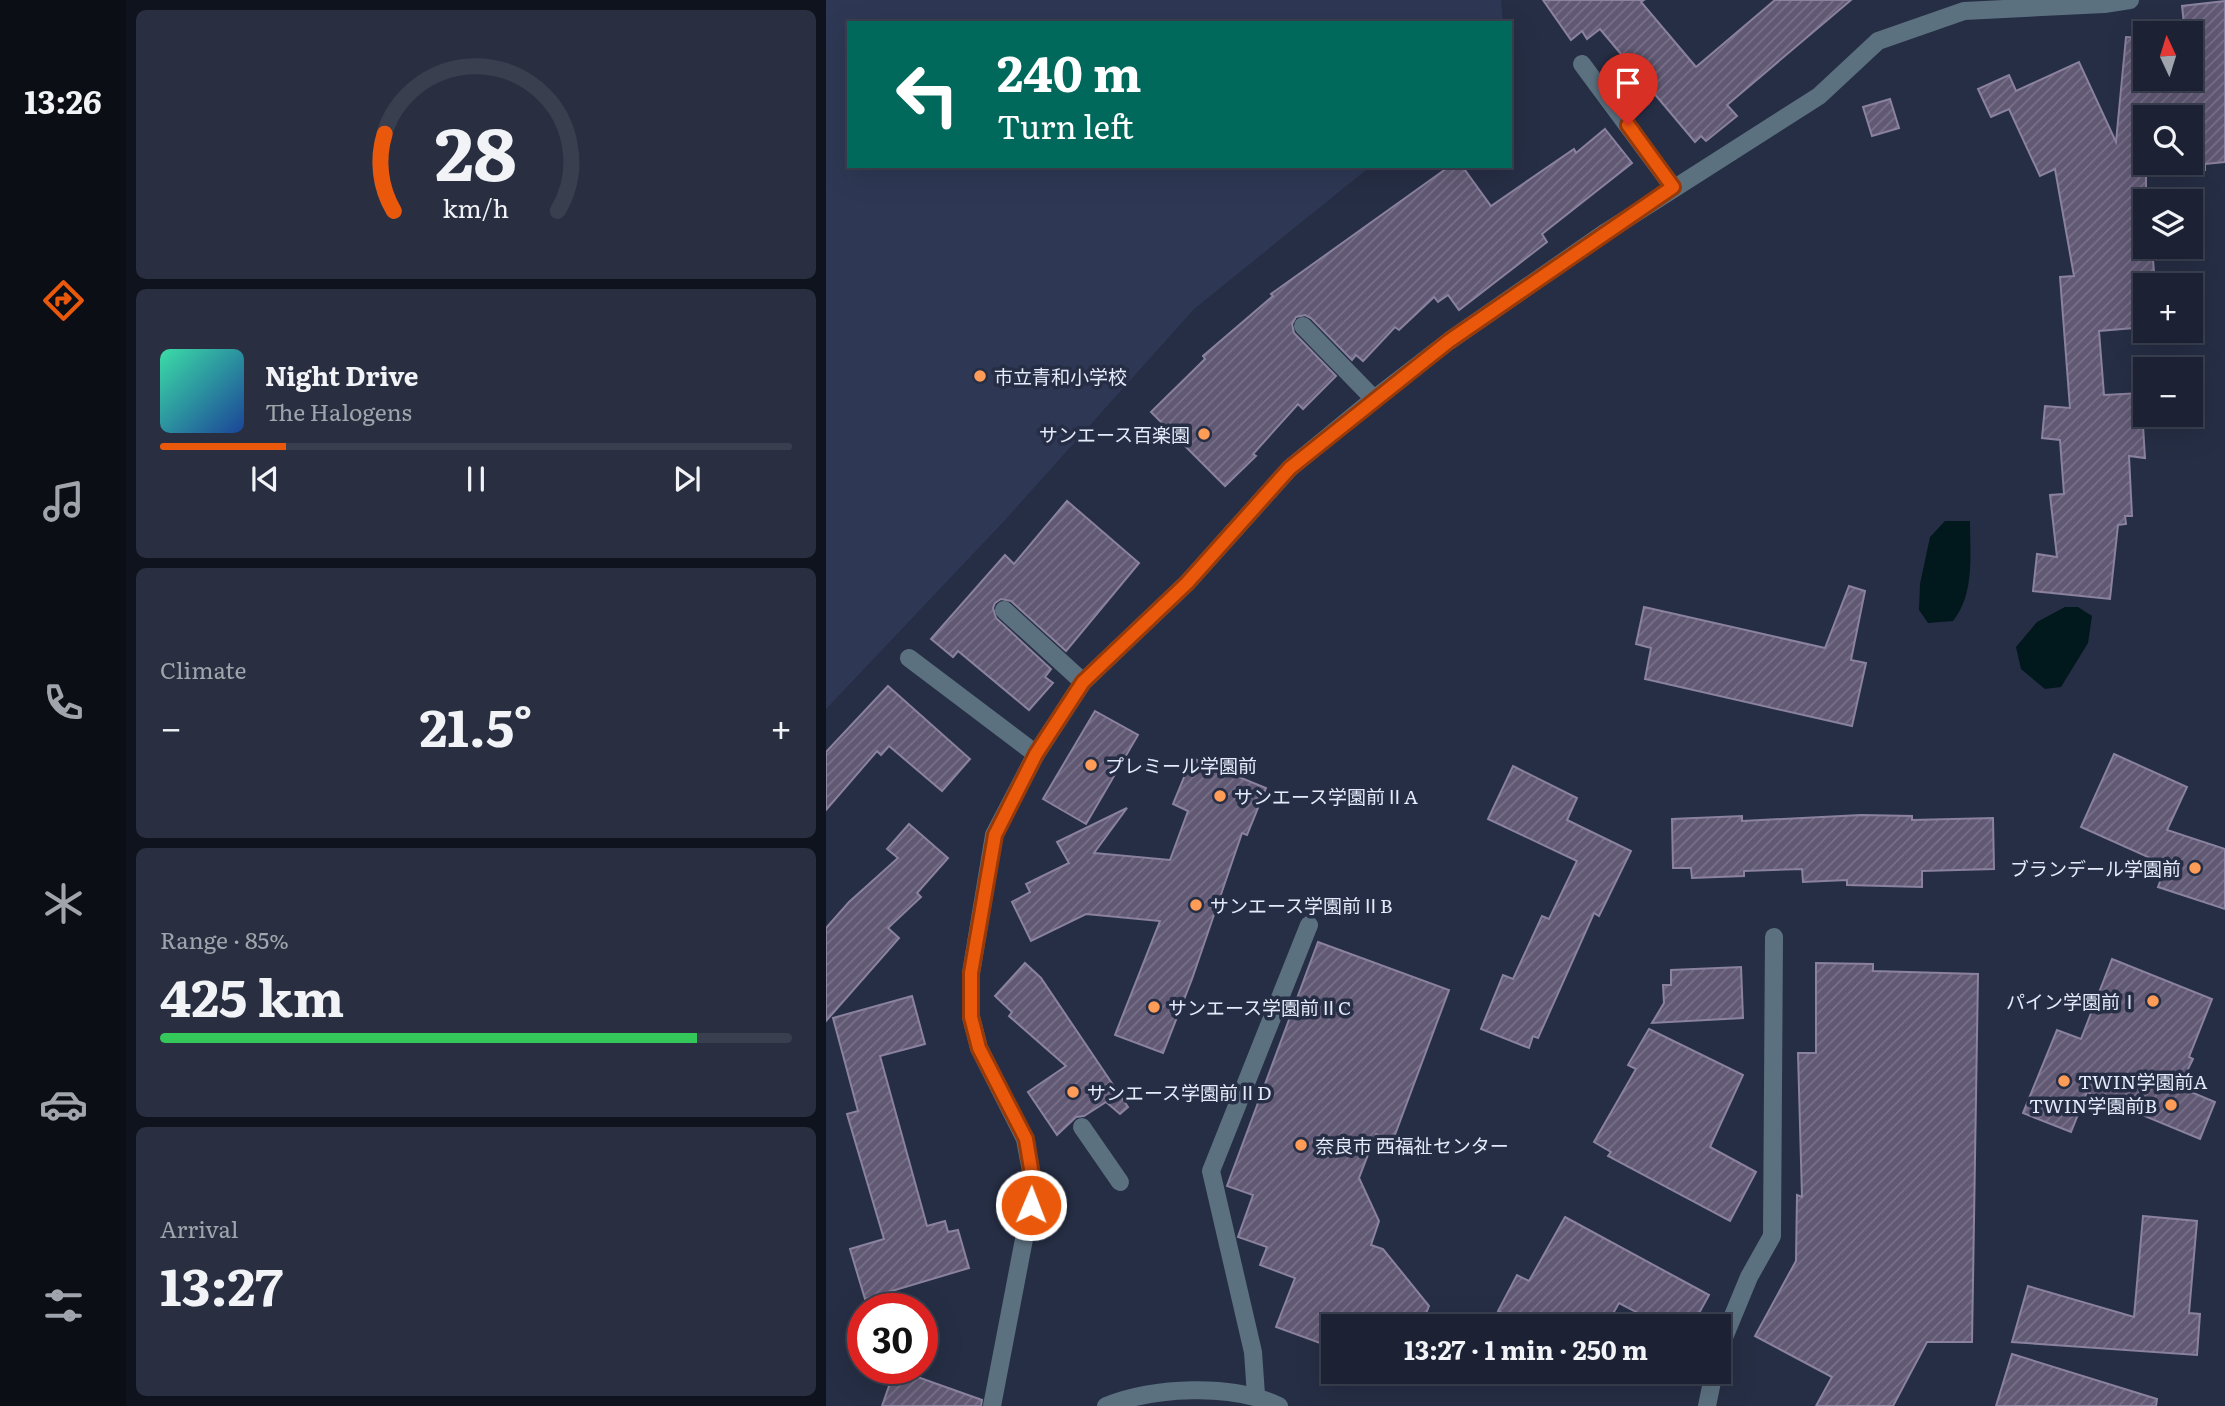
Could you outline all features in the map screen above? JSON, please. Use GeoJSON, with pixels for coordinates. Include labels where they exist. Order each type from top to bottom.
{"type":"FeatureCollection","features":[{"type":"Feature","properties":{"kind":"street"},"geometry":{"type":"LineString","coordinates":[[992,1406],[1034,1187],[1026,1139],[979,1048],[971,1017],[971,973],[995,835],[1036,754],[1083,682],[1187,583],[1290,468],[1374,399],[1449,341],[1673,187],[1819,96],[1878,41],[1964,11],[2104,4],[2130,0]]}},
{"type":"Feature","properties":{"kind":"street"},"geometry":{"type":"LineString","coordinates":[[1582,64],[1673,187]]}},
{"type":"Feature","properties":{"kind":"street"},"geometry":{"type":"LineString","coordinates":[[1303,326],[1374,399]]}},
{"type":"Feature","properties":{"kind":"street"},"geometry":{"type":"LineString","coordinates":[[1004,610],[1083,682]]}},
{"type":"Feature","properties":{"kind":"street"},"geometry":{"type":"LineString","coordinates":[[909,658],[1036,754]]}},
{"type":"Feature","properties":{"kind":"street"},"geometry":{"type":"LineString","coordinates":[[1256,1395],[1253,1352],[1211,1171],[1309,925]]}},
{"type":"Feature","properties":{"kind":"street"},"geometry":{"type":"LineString","coordinates":[[1731,1321],[1749,1277],[1772,1236],[1774,937]]}},
{"type":"Feature","properties":{"kind":"street"},"geometry":{"type":"LineString","coordinates":[[1082,1126],[1121,1182]]}},
{"type":"Feature","properties":{"kind":"street"},"geometry":{"type":"LineString","coordinates":[[1707,1406],[1712,1384]]}},
{"type":"Feature","properties":{"kind":"street"},"geometry":{"type":"LineString","coordinates":[[1106,1406],[1122,1399],[1201,1390],[1256,1395],[1279,1406]]}},
{"type":"Feature","properties":{"kind":"shaded area","name":"市立青和小学校"},"geometry":{"type":"Polygon","coordinates":[[[826,0],[1501,0],[1503,21],[847,21],[847,168],[1369,168],[1194,309],[1006,519],[826,709],[826,0]]]}},
{"type":"Feature","properties":{"kind":"shaded area"},"geometry":{"type":"Polygon","coordinates":[[[1945,521],[1970,521],[1968,586],[1965,599],[1953,621],[1928,623],[1919,610],[1920,584],[1930,537],[1945,521]]]}},
{"type":"Feature","properties":{"kind":"shaded area"},"geometry":{"type":"Polygon","coordinates":[[[2065,607],[2078,607],[2092,616],[2088,643],[2061,687],[2045,689],[2021,669],[2016,647],[2037,622],[2065,607]]]}},
{"type":"Feature","properties":{"kind":"building"},"geometry":{"type":"Polygon","coordinates":[[[1543,0],[1644,0],[1641,2],[1696,67],[1775,0],[1851,0],[1727,105],[1737,116],[1706,141],[1701,136],[1695,142],[1600,29],[1587,39],[1582,31],[1571,40],[1543,0]]]}},
{"type":"Feature","properties":{"kind":"building"},"geometry":{"type":"Polygon","coordinates":[[[2225,1],[2225,162],[2205,164],[2203,170],[2203,105],[2133,105],[2133,175],[2146,175],[2146,189],[2133,189],[2133,259],[2153,259],[2154,273],[2133,273],[2133,328],[2099,331],[2104,395],[2133,393],[2133,427],[2143,427],[2145,458],[2129,456],[2132,516],[2125,516],[2126,524],[2118,525],[2110,599],[2033,591],[2037,554],[2057,557],[2050,495],[2064,494],[2060,440],[2042,438],[2045,406],[2070,408],[2060,277],[2074,276],[2055,169],[2040,176],[2009,109],[1991,117],[1978,89],[2009,75],[2016,91],[2079,62],[2116,142],[2126,37],[2133,37],[2133,91],[2203,91],[2203,21],[2184,21],[2182,6],[2225,1]]]}},
{"type":"Feature","properties":{"kind":"building"},"geometry":{"type":"Polygon","coordinates":[[[1890,99],[1899,128],[1872,136],[1863,107],[1890,99]]]}},
{"type":"Feature","properties":{"kind":"building"},"geometry":{"type":"Polygon","coordinates":[[[1605,129],[1632,163],[1542,234],[1547,242],[1459,310],[1448,295],[1438,302],[1434,297],[1399,330],[1395,327],[1363,361],[1356,355],[1352,360],[1311,318],[1305,315],[1296,317],[1292,324],[1294,333],[1336,376],[1303,409],[1298,404],[1253,454],[1256,456],[1225,486],[1151,412],[1205,359],[1203,356],[1273,296],[1271,294],[1447,168],[1463,168],[1491,206],[1574,149],[1576,153],[1605,129]]]}},
{"type":"Feature","properties":{"kind":"building"},"geometry":{"type":"Polygon","coordinates":[[[1067,501],[1139,563],[1066,651],[1011,601],[1001,599],[995,603],[993,608],[996,618],[1051,669],[1045,677],[1053,683],[1029,710],[958,651],[953,657],[931,639],[1005,555],[1014,564],[1067,501]]]}},
{"type":"Feature","properties":{"kind":"building"},"geometry":{"type":"Polygon","coordinates":[[[1849,586],[1865,591],[1851,660],[1866,663],[1852,726],[1645,679],[1651,648],[1636,644],[1644,607],[1825,648],[1849,586]]]}},
{"type":"Feature","properties":{"kind":"building"},"geometry":{"type":"Polygon","coordinates":[[[888,686],[970,759],[942,791],[889,746],[881,755],[877,751],[826,810],[826,752],[888,686]]]}},
{"type":"Feature","properties":{"kind":"building","name":"プレミール学園前"},"geometry":{"type":"Polygon","coordinates":[[[1095,711],[1138,735],[1086,824],[1043,799],[1095,711]]]}},
{"type":"Feature","properties":{"kind":"building"},"geometry":{"type":"Polygon","coordinates":[[[2114,754],[2187,787],[2167,830],[2225,849],[2225,909],[2158,887],[2166,865],[2081,827],[2114,754]]]}},
{"type":"Feature","properties":{"kind":"building"},"geometry":{"type":"Polygon","coordinates":[[[1192,758],[1266,788],[1247,835],[1242,833],[1192,979],[1163,1053],[1115,1035],[1160,921],[1086,914],[1031,941],[1012,902],[1030,892],[1026,884],[1069,863],[1057,842],[1127,808],[1094,853],[1170,860],[1188,811],[1173,804],[1192,758]]]}},
{"type":"Feature","properties":{"kind":"building"},"geometry":{"type":"Polygon","coordinates":[[[1513,766],[1577,798],[1567,820],[1631,851],[1599,916],[1594,913],[1538,1038],[1533,1036],[1529,1048],[1481,1029],[1503,975],[1513,979],[1542,916],[1549,919],[1577,861],[1488,819],[1513,766]]]}},
{"type":"Feature","properties":{"kind":"building"},"geometry":{"type":"Polygon","coordinates":[[[1861,815],[1912,816],[1912,820],[1993,818],[1994,869],[1922,871],[1922,887],[1847,885],[1847,880],[1803,882],[1802,869],[1744,871],[1744,876],[1692,878],[1691,868],[1673,868],[1672,819],[1742,816],[1742,821],[1861,815]]]}},
{"type":"Feature","properties":{"kind":"building"},"geometry":{"type":"Polygon","coordinates":[[[909,824],[948,858],[917,893],[921,897],[888,928],[899,938],[826,1021],[826,928],[849,902],[898,858],[887,849],[909,824]]]}},
{"type":"Feature","properties":{"kind":"building","name":"奈良市 西福祉センター"},"geometry":{"type":"Polygon","coordinates":[[[1318,942],[1449,990],[1393,1140],[1376,1134],[1359,1178],[1379,1221],[1371,1245],[1383,1249],[1429,1306],[1426,1314],[1321,1314],[1321,1343],[1276,1327],[1295,1278],[1260,1265],[1267,1247],[1238,1237],[1253,1195],[1227,1186],[1318,942]]]}},
{"type":"Feature","properties":{"kind":"building"},"geometry":{"type":"Polygon","coordinates":[[[2112,959],[2212,999],[2189,1057],[2193,1059],[2179,1087],[2215,1102],[2200,1139],[2087,1092],[2071,1132],[2023,1113],[2057,1030],[2081,1039],[2112,959]]]}},
{"type":"Feature","properties":{"kind":"building"},"geometry":{"type":"Polygon","coordinates":[[[1025,963],[1041,978],[1128,1107],[1120,1114],[1106,1102],[1084,1116],[1076,1117],[1057,1135],[1028,1092],[1066,1066],[1009,1016],[1012,1012],[995,996],[1025,963]]]}},
{"type":"Feature","properties":{"kind":"building"},"geometry":{"type":"Polygon","coordinates":[[[1816,963],[1873,964],[1873,971],[1978,974],[1972,1342],[1927,1342],[1893,1406],[1816,1406],[1832,1377],[1755,1336],[1796,1261],[1797,1195],[1802,1197],[1798,1053],[1816,1053],[1816,963]]]}},
{"type":"Feature","properties":{"kind":"building"},"geometry":{"type":"Polygon","coordinates":[[[1741,967],[1743,1018],[1652,1023],[1664,1003],[1663,985],[1671,985],[1671,970],[1741,967]]]}},
{"type":"Feature","properties":{"kind":"building"},"geometry":{"type":"Polygon","coordinates":[[[912,996],[925,1044],[880,1056],[927,1226],[945,1221],[948,1232],[958,1230],[969,1268],[885,1293],[863,1293],[850,1249],[884,1239],[847,1114],[858,1111],[833,1018],[912,996]]]}},
{"type":"Feature","properties":{"kind":"building"},"geometry":{"type":"Polygon","coordinates":[[[1649,1029],[1743,1075],[1710,1147],[1756,1172],[1730,1221],[1608,1156],[1611,1152],[1594,1142],[1636,1069],[1628,1065],[1649,1029]]]}},
{"type":"Feature","properties":{"kind":"building"},"geometry":{"type":"Polygon","coordinates":[[[2143,1216],[2197,1221],[2189,1313],[2200,1314],[2197,1355],[2012,1342],[2028,1286],[2134,1317],[2143,1216]]]}},
{"type":"Feature","properties":{"kind":"building"},"geometry":{"type":"Polygon","coordinates":[[[1565,1217],[1709,1295],[1699,1314],[1640,1314],[1619,1303],[1613,1314],[1504,1314],[1498,1311],[1517,1275],[1529,1281],[1565,1217]]]}},
{"type":"Feature","properties":{"kind":"building"},"geometry":{"type":"Polygon","coordinates":[[[2012,1354],[2157,1399],[2156,1406],[1996,1406],[2012,1354]]]}},
{"type":"Feature","properties":{"kind":"building"},"geometry":{"type":"Polygon","coordinates":[[[890,1384],[937,1384],[982,1400],[981,1406],[882,1406],[890,1384]]]}},
{"type":"Feature","properties":{"kind":"place","name":"市立青和小学校"},"geometry":{"type":"Point","coordinates":[980,376]}},
{"type":"Feature","properties":{"kind":"place","name":"サンエース百楽園"},"geometry":{"type":"Point","coordinates":[1204,434]}},
{"type":"Feature","properties":{"kind":"place","name":"プレミール学園前"},"geometry":{"type":"Point","coordinates":[1091,765]}},
{"type":"Feature","properties":{"kind":"place","name":"サンエース学園前ⅡA"},"geometry":{"type":"Point","coordinates":[1220,796]}},
{"type":"Feature","properties":{"kind":"place","name":"ブランデール学園前"},"geometry":{"type":"Point","coordinates":[2195,868]}},
{"type":"Feature","properties":{"kind":"place","name":"サンエース学園前ⅡB"},"geometry":{"type":"Point","coordinates":[1196,905]}},
{"type":"Feature","properties":{"kind":"place","name":"パイン学園前Ⅰ"},"geometry":{"type":"Point","coordinates":[2153,1001]}},
{"type":"Feature","properties":{"kind":"place","name":"サンエース学園前ⅡC"},"geometry":{"type":"Point","coordinates":[1154,1007]}},
{"type":"Feature","properties":{"kind":"place","name":"TWIN学園前A"},"geometry":{"type":"Point","coordinates":[2064,1081]}},
{"type":"Feature","properties":{"kind":"place","name":"サンエース学園前ⅡD"},"geometry":{"type":"Point","coordinates":[1073,1092]}},
{"type":"Feature","properties":{"kind":"place","name":"TWIN学園前B"},"geometry":{"type":"Point","coordinates":[2171,1105]}},
{"type":"Feature","properties":{"kind":"place","name":"奈良市 西福祉センター"},"geometry":{"type":"Point","coordinates":[1301,1145]}},
{"type":"Feature","properties":{"kind":"route"},"geometry":{"type":"LineString","coordinates":[[1031,1205],[1034,1187],[1026,1139],[979,1048],[971,1017],[971,973],[995,835],[1036,754],[1083,682],[1187,583],[1290,468],[1449,341],[1673,187],[1628,125]]}}]}
